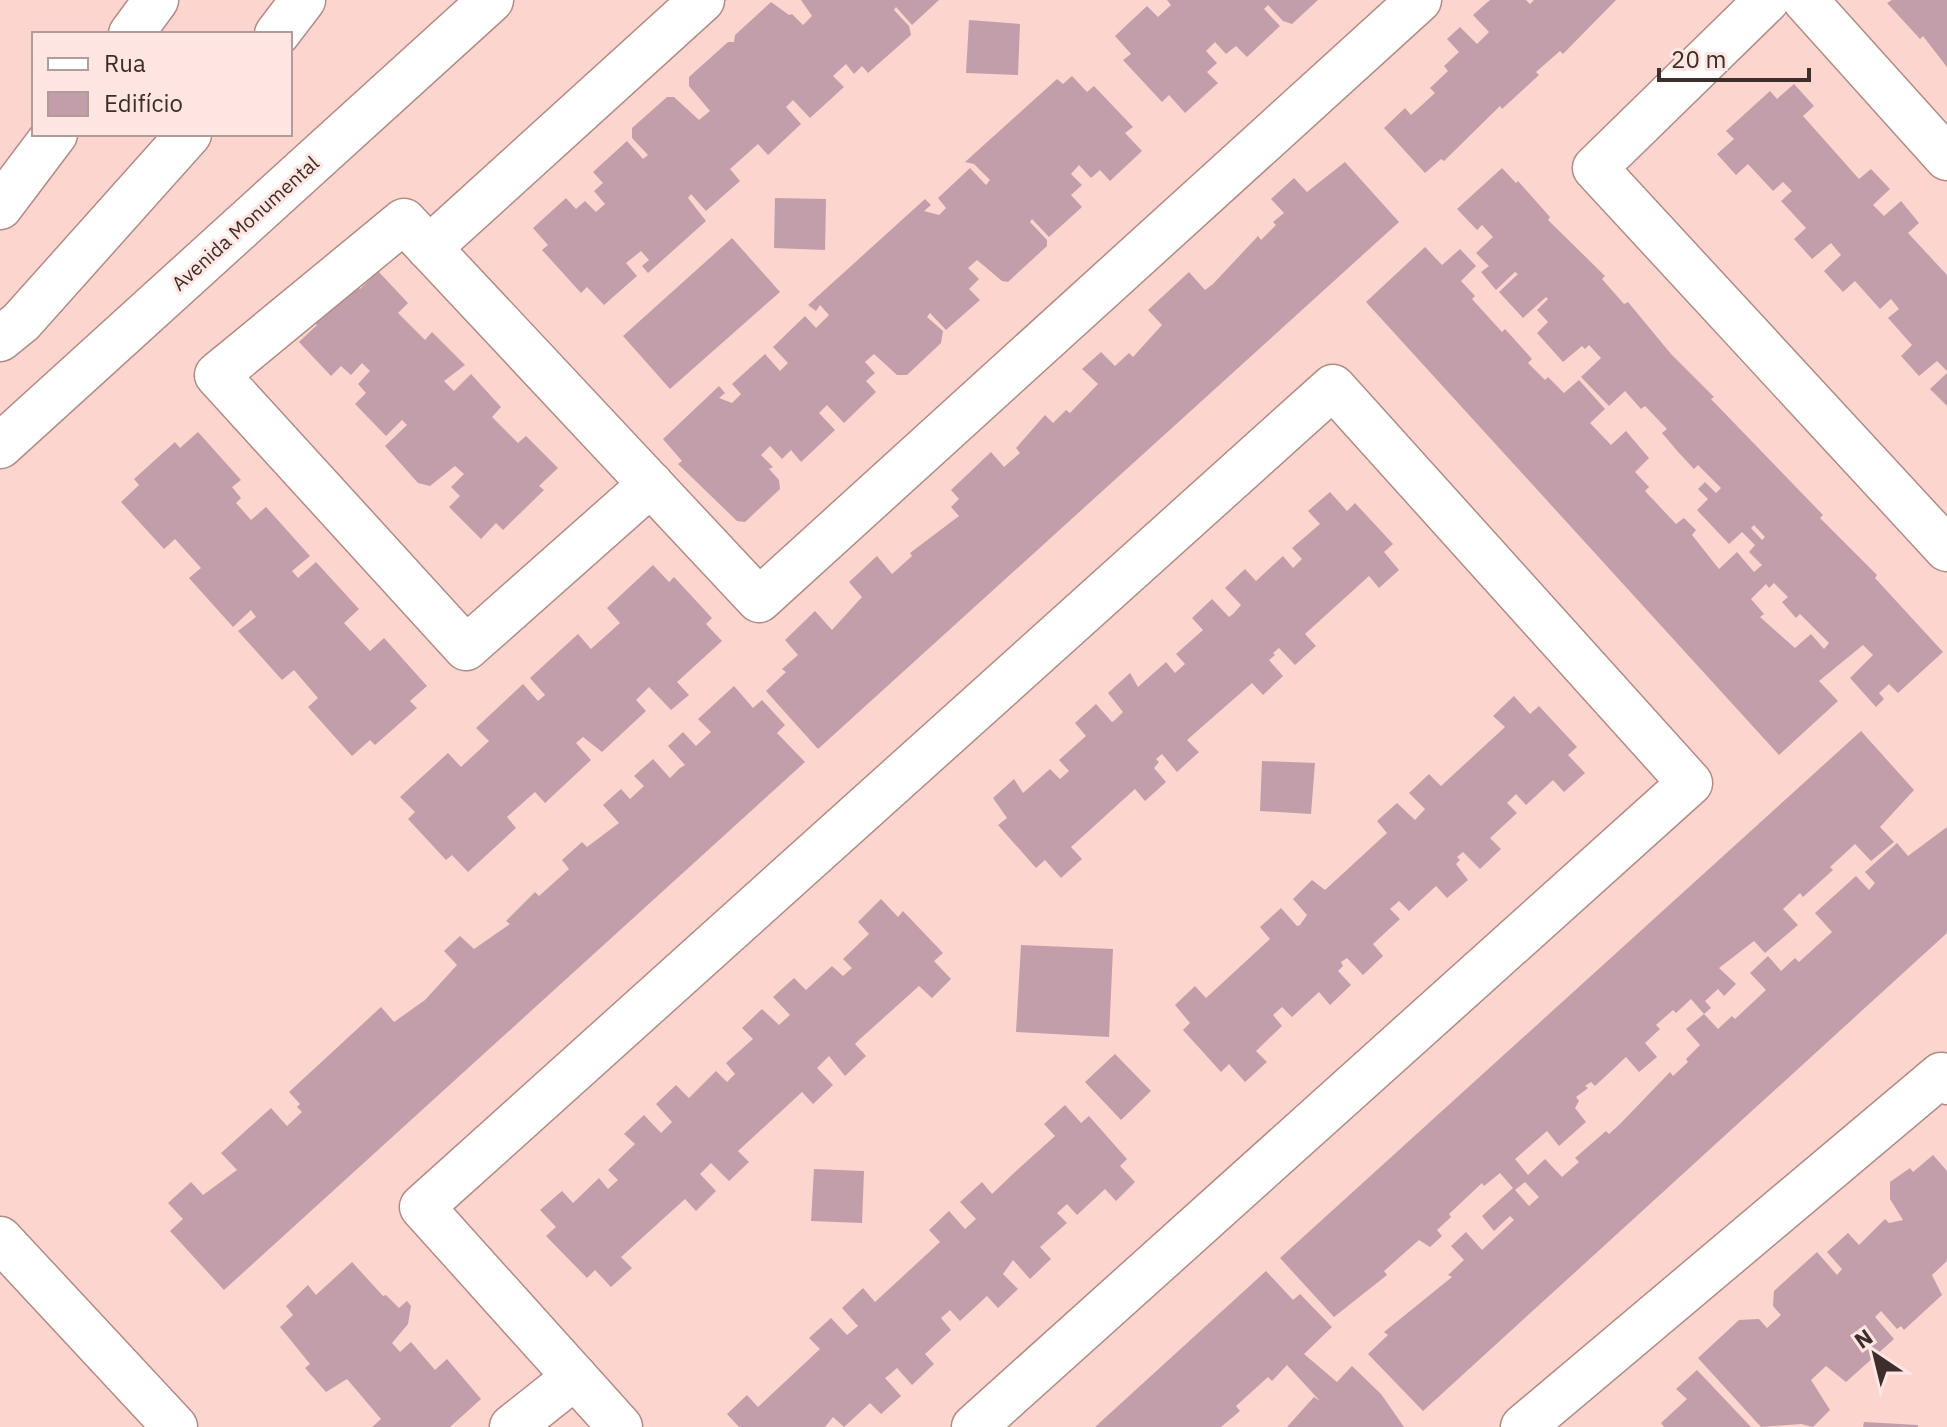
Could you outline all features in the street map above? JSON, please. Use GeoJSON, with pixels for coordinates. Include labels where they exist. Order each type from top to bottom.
{"type":"FeatureCollection","features":[{"type":"Feature","properties":{"kind":"street"},"geometry":{"type":"LineString","coordinates":[[132,32],[156,0]]}},
{"type":"Feature","properties":{"kind":"street"},"geometry":{"type":"LineString","coordinates":[[279,32],[303,0]]}},
{"type":"Feature","properties":{"kind":"street","name":"Avenida Monumental"},"geometry":{"type":"LineString","coordinates":[[0,446],[491,0]]}},
{"type":"Feature","properties":{"kind":"street"},"geometry":{"type":"LineString","coordinates":[[429,248],[702,0]]}},
{"type":"Feature","properties":{"kind":"street"},"geometry":{"type":"LineString","coordinates":[[651,484],[466,648],[217,375],[404,221],[651,484],[759,600],[1419,0]]}},
{"type":"Feature","properties":{"kind":"street"},"geometry":{"type":"LineString","coordinates":[[1767,0],[1595,168],[1947,549]]}},
{"type":"Feature","properties":{"kind":"street"},"geometry":{"type":"LineString","coordinates":[[1805,0],[1947,158]]}},
{"type":"Feature","properties":{"kind":"street"},"geometry":{"type":"LineString","coordinates":[[0,207],[53,136]]}},
{"type":"Feature","properties":{"kind":"street"},"geometry":{"type":"LineString","coordinates":[[0,339],[21,322],[187,136]]}},
{"type":"Feature","properties":{"kind":"street"},"geometry":{"type":"LineString","coordinates":[[620,1427],[422,1207],[1333,387],[1690,783],[974,1427]]}},
{"type":"Feature","properties":{"kind":"street"},"geometry":{"type":"LineString","coordinates":[[1523,1427],[1941,1075],[1947,1082]]}},
{"type":"Feature","properties":{"kind":"street"},"geometry":{"type":"LineString","coordinates":[[0,1239],[175,1427]]}},
{"type":"Feature","properties":{"kind":"street"},"geometry":{"type":"LineString","coordinates":[[512,1427],[575,1377]]}},
{"type":"Feature","properties":{"kind":"building"},"geometry":{"type":"Polygon","coordinates":[[[801,0],[939,0],[912,25],[896,7],[894,10],[909,26],[911,35],[868,73],[862,66],[854,74],[846,64],[833,76],[844,87],[810,118],[793,100],[786,107],[801,124],[768,155],[758,144],[730,169],[740,181],[706,211],[691,194],[688,198],[706,221],[648,273],[642,266],[649,260],[641,251],[626,263],[637,276],[604,305],[587,287],[581,293],[542,250],[548,245],[533,228],[566,198],[576,209],[585,201],[596,212],[605,204],[594,191],[603,183],[593,172],[627,141],[643,159],[648,155],[632,138],[632,128],[667,97],[674,97],[699,120],[710,111],[689,86],[689,77],[728,42],[734,42],[735,35],[771,2],[792,14],[803,25],[812,16],[801,0]]]}},
{"type":"Feature","properties":{"kind":"building"},"geometry":{"type":"Polygon","coordinates":[[[1167,0],[1318,0],[1292,24],[1283,21],[1268,5],[1264,9],[1280,26],[1247,57],[1236,46],[1226,54],[1215,42],[1206,51],[1217,63],[1207,72],[1218,83],[1185,113],[1169,95],[1162,102],[1123,60],[1131,54],[1115,36],[1147,6],[1158,17],[1171,5],[1167,0]]]}},
{"type":"Feature","properties":{"kind":"building"},"geometry":{"type":"Polygon","coordinates":[[[1490,0],[1526,0],[1530,4],[1534,0],[1616,0],[1563,54],[1560,51],[1502,109],[1500,106],[1444,161],[1441,159],[1425,173],[1384,128],[1405,108],[1411,115],[1435,93],[1430,88],[1448,71],[1444,66],[1459,52],[1447,39],[1460,27],[1477,44],[1489,32],[1473,15],[1490,0]]]}},
{"type":"Feature","properties":{"kind":"building"},"geometry":{"type":"Polygon","coordinates":[[[1892,0],[1947,0],[1947,67],[1923,36],[1920,39],[1887,3],[1892,0]]]}},
{"type":"Feature","properties":{"kind":"building"},"geometry":{"type":"Polygon","coordinates":[[[969,20],[1020,24],[1018,75],[966,73],[969,20]]]}},
{"type":"Feature","properties":{"kind":"building"},"geometry":{"type":"Polygon","coordinates":[[[1072,76],[1087,92],[1094,86],[1133,127],[1125,133],[1142,151],[1110,181],[1100,170],[1091,178],[1079,165],[1071,174],[1082,185],[1071,195],[1082,207],[1049,237],[1032,219],[1030,222],[1047,240],[1047,246],[1008,282],[1002,281],[977,260],[968,268],[979,279],[969,289],[980,300],[946,330],[930,313],[927,317],[943,331],[941,343],[907,375],[897,375],[874,354],[865,362],[875,373],[866,381],[876,392],[844,423],[827,405],[819,413],[835,430],[801,462],[791,450],[782,459],[770,446],[761,455],[773,467],[769,469],[779,480],[780,489],[745,522],[737,521],[678,464],[682,461],[663,439],[719,386],[725,393],[719,398],[732,403],[741,394],[732,384],[765,354],[780,371],[788,363],[773,347],[805,316],[816,328],[829,315],[820,305],[816,311],[808,305],[925,199],[931,205],[924,211],[939,215],[946,208],[938,198],[970,168],[986,185],[990,180],[974,164],[965,162],[1057,79],[1063,84],[1072,76]]]}},
{"type":"Feature","properties":{"kind":"building"},"geometry":{"type":"Polygon","coordinates":[[[1794,84],[1814,106],[1803,116],[1859,179],[1871,169],[1890,189],[1873,205],[1884,216],[1901,201],[1919,223],[1908,233],[1947,275],[1947,371],[1937,361],[1919,376],[1901,356],[1912,345],[1888,318],[1899,309],[1891,299],[1880,309],[1855,281],[1843,292],[1824,271],[1841,255],[1831,243],[1812,259],[1794,239],[1806,228],[1781,201],[1792,191],[1783,182],[1773,191],[1748,164],[1736,175],[1717,154],[1734,139],[1726,131],[1770,91],[1777,99],[1794,84]]]}},
{"type":"Feature","properties":{"kind":"building"},"geometry":{"type":"Polygon","coordinates":[[[1345,162],[1399,222],[818,749],[766,691],[786,672],[782,669],[798,655],[785,640],[815,611],[832,630],[862,597],[849,582],[877,556],[892,574],[912,556],[910,553],[959,516],[951,507],[959,499],[951,490],[991,452],[1004,467],[1020,453],[1016,448],[1045,415],[1053,423],[1066,410],[1070,413],[1098,384],[1082,369],[1101,352],[1115,366],[1129,353],[1133,357],[1162,325],[1148,310],[1189,272],[1205,290],[1213,284],[1258,236],[1261,240],[1276,225],[1273,222],[1284,213],[1271,199],[1294,178],[1307,192],[1345,162]]]}},
{"type":"Feature","properties":{"kind":"building"},"geometry":{"type":"Polygon","coordinates":[[[1502,168],[1516,183],[1518,181],[1550,217],[1548,220],[1605,276],[1602,279],[1624,304],[1628,302],[1671,354],[1714,397],[1711,399],[1823,515],[1820,518],[1877,575],[1875,578],[1943,652],[1898,693],[1889,684],[1879,693],[1884,699],[1876,707],[1850,678],[1873,655],[1863,645],[1819,681],[1838,701],[1779,755],[1366,302],[1425,247],[1442,265],[1460,249],[1476,266],[1461,281],[1475,296],[1472,299],[1502,332],[1505,329],[1532,359],[1528,363],[1545,380],[1548,377],[1564,393],[1579,380],[1605,409],[1590,423],[1611,445],[1626,431],[1649,458],[1635,472],[1649,487],[1645,491],[1676,524],[1684,518],[1696,530],[1692,535],[1719,569],[1737,552],[1754,572],[1762,565],[1749,552],[1755,545],[1742,532],[1729,544],[1697,510],[1708,499],[1698,489],[1705,482],[1716,493],[1721,488],[1698,465],[1694,469],[1679,453],[1662,433],[1667,429],[1645,406],[1641,409],[1625,391],[1609,406],[1581,377],[1601,358],[1589,345],[1585,349],[1582,346],[1563,362],[1537,333],[1548,322],[1537,310],[1548,299],[1546,297],[1523,318],[1499,292],[1518,274],[1515,272],[1496,290],[1481,272],[1489,266],[1476,253],[1493,237],[1482,225],[1477,230],[1457,209],[1502,168]],[[1754,525],[1751,528],[1762,540],[1765,537],[1754,525]],[[1774,583],[1769,588],[1766,584],[1751,599],[1764,614],[1760,617],[1795,648],[1811,634],[1824,649],[1829,643],[1800,614],[1796,618],[1782,602],[1788,597],[1774,583]]]}},
{"type":"Feature","properties":{"kind":"building"},"geometry":{"type":"Polygon","coordinates":[[[775,198],[826,199],[825,250],[774,248],[775,198]]]}},
{"type":"Feature","properties":{"kind":"building"},"geometry":{"type":"Polygon","coordinates":[[[732,238],[780,292],[670,389],[623,336],[732,238]]]}},
{"type":"Feature","properties":{"kind":"building"},"geometry":{"type":"Polygon","coordinates":[[[378,271],[408,303],[398,313],[425,340],[432,332],[465,365],[444,381],[454,391],[471,374],[501,407],[492,417],[518,443],[526,436],[558,468],[539,486],[544,490],[503,530],[496,523],[481,539],[449,507],[460,496],[451,487],[464,474],[455,466],[430,486],[418,483],[385,446],[407,425],[402,420],[386,436],[355,404],[366,393],[358,384],[370,371],[362,363],[351,375],[341,366],[331,376],[299,342],[317,325],[311,319],[352,280],[360,289],[378,271]]]}},
{"type":"Feature","properties":{"kind":"building"},"geometry":{"type":"Polygon","coordinates":[[[1947,373],[1947,406],[1930,389],[1947,373]]]}},
{"type":"Feature","properties":{"kind":"building"},"geometry":{"type":"Polygon","coordinates":[[[198,432],[241,480],[232,487],[241,498],[236,503],[251,520],[266,507],[310,556],[292,571],[298,578],[316,562],[359,609],[344,623],[370,651],[384,638],[427,686],[410,701],[417,708],[375,745],[370,740],[352,756],[308,707],[318,698],[294,670],[282,680],[238,631],[256,617],[251,610],[233,627],[189,578],[201,568],[175,539],[164,549],[121,502],[139,485],[134,479],[175,442],[180,448],[198,432]]]}},
{"type":"Feature","properties":{"kind":"building"},"geometry":{"type":"Polygon","coordinates":[[[1330,492],[1347,511],[1355,503],[1393,544],[1384,552],[1399,570],[1379,588],[1369,576],[1305,634],[1316,646],[1295,665],[1279,648],[1273,653],[1275,655],[1269,660],[1283,676],[1263,695],[1252,683],[1187,740],[1199,752],[1177,772],[1162,754],[1156,759],[1159,762],[1154,768],[1166,782],[1145,801],[1135,789],[1071,847],[1082,859],[1061,878],[1045,860],[1036,868],[998,825],[1007,818],[993,798],[1014,779],[1023,793],[1050,769],[1060,779],[1069,771],[1059,760],[1086,736],[1075,723],[1096,704],[1112,722],[1115,720],[1123,712],[1108,693],[1130,673],[1138,687],[1166,662],[1175,673],[1185,664],[1176,654],[1203,630],[1192,618],[1212,599],[1229,617],[1233,614],[1241,605],[1225,588],[1245,569],[1256,581],[1283,556],[1293,568],[1302,559],[1292,548],[1320,524],[1308,511],[1330,492]]]}},
{"type":"Feature","properties":{"kind":"building"},"geometry":{"type":"Polygon","coordinates":[[[653,565],[669,582],[674,577],[712,618],[706,624],[722,641],[677,682],[689,695],[671,710],[649,687],[636,700],[646,711],[602,752],[583,737],[576,743],[591,760],[545,803],[535,792],[507,817],[516,828],[468,872],[452,855],[446,860],[408,819],[415,812],[400,797],[448,753],[461,767],[489,741],[476,728],[523,684],[538,701],[545,695],[530,678],[578,634],[591,649],[620,623],[607,608],[653,565]]]}},
{"type":"Feature","properties":{"kind":"building"},"geometry":{"type":"Polygon","coordinates":[[[734,686],[753,708],[762,700],[785,725],[777,733],[805,762],[224,1290],[170,1231],[183,1219],[168,1203],[191,1182],[203,1195],[237,1170],[221,1153],[271,1108],[287,1126],[302,1112],[297,1107],[300,1104],[289,1092],[381,1007],[394,1022],[425,1000],[457,965],[444,951],[460,936],[474,949],[510,924],[506,921],[535,892],[539,896],[569,869],[562,860],[582,842],[587,847],[619,823],[603,805],[621,789],[630,799],[644,786],[634,776],[653,759],[670,778],[685,765],[668,746],[683,732],[696,746],[711,732],[698,719],[734,686]]]}},
{"type":"Feature","properties":{"kind":"building"},"geometry":{"type":"Polygon","coordinates":[[[1514,696],[1530,714],[1539,706],[1577,747],[1568,755],[1585,773],[1564,792],[1553,780],[1526,805],[1516,794],[1507,803],[1517,813],[1490,838],[1501,849],[1480,869],[1463,852],[1457,857],[1460,860],[1456,864],[1468,880],[1447,898],[1436,886],[1409,911],[1399,901],[1390,909],[1400,919],[1373,944],[1383,956],[1363,975],[1347,958],[1341,962],[1343,966],[1338,971],[1351,985],[1330,1005],[1319,992],[1292,1017],[1282,1007],[1273,1015],[1282,1026],[1256,1051],[1267,1062],[1245,1082],[1229,1064],[1221,1072],[1183,1030],[1190,1023],[1175,1005],[1195,986],[1206,998],[1270,939],[1260,927],[1281,908],[1297,926],[1300,925],[1307,915],[1293,899],[1312,880],[1325,890],[1387,833],[1377,821],[1397,803],[1415,820],[1425,809],[1409,793],[1429,774],[1441,786],[1505,727],[1493,716],[1514,696]]]}},
{"type":"Feature","properties":{"kind":"building"},"geometry":{"type":"Polygon","coordinates":[[[1861,731],[1914,790],[1880,827],[1894,842],[1871,861],[1855,844],[1830,867],[1833,870],[1803,897],[1800,893],[1783,909],[1798,925],[1765,953],[1754,941],[1719,968],[1736,984],[1724,996],[1718,989],[1705,1001],[1711,1008],[1704,1014],[1718,1029],[1732,1016],[1735,1019],[1766,990],[1750,973],[1768,956],[1781,971],[1795,958],[1799,962],[1832,932],[1815,913],[1856,876],[1869,890],[1875,883],[1865,872],[1897,843],[1908,856],[1947,827],[1947,933],[1423,1411],[1368,1354],[1388,1335],[1384,1332],[1452,1277],[1448,1275],[1464,1260],[1451,1246],[1466,1232],[1482,1250],[1514,1220],[1510,1216],[1494,1231],[1482,1216],[1513,1188],[1500,1173],[1484,1186],[1482,1183],[1449,1214],[1451,1217],[1437,1230],[1442,1236],[1430,1247],[1419,1240],[1384,1271],[1387,1275],[1334,1317],[1280,1258],[1861,731]],[[1691,999],[1656,1025],[1660,1029],[1645,1043],[1657,1057],[1639,1072],[1626,1057],[1595,1086],[1591,1082],[1585,1086],[1588,1088],[1576,1097],[1579,1101],[1575,1108],[1586,1122],[1559,1146],[1547,1131],[1515,1159],[1528,1175],[1545,1159],[1562,1177],[1579,1162],[1575,1158],[1606,1131],[1609,1134],[1670,1072],[1673,1076],[1700,1045],[1686,1029],[1704,1014],[1691,999]],[[1525,1182],[1515,1190],[1529,1206],[1539,1197],[1525,1182]]]}},
{"type":"Feature","properties":{"kind":"building"},"geometry":{"type":"Polygon","coordinates":[[[1262,761],[1315,763],[1311,814],[1260,811],[1262,761]]]}},
{"type":"Feature","properties":{"kind":"building"},"geometry":{"type":"Polygon","coordinates":[[[881,899],[898,917],[903,911],[943,953],[934,961],[951,979],[932,998],[919,986],[860,1039],[855,1044],[866,1056],[845,1076],[829,1056],[817,1068],[833,1085],[813,1104],[802,1092],[738,1151],[749,1162],[729,1181],[711,1163],[700,1174],[716,1191],[696,1211],[685,1199],[621,1257],[632,1268],[611,1287],[595,1270],[587,1278],[546,1236],[556,1227],[540,1210],[562,1191],[573,1203],[599,1178],[608,1189],[618,1180],[608,1170],[635,1144],[624,1134],[644,1115],[661,1133],[672,1122],[656,1104],[676,1085],[689,1098],[716,1071],[727,1082],[735,1074],[726,1063],[753,1039],[742,1028],[762,1009],[779,1025],[790,1015],[773,997],[794,978],[806,990],[832,966],[843,976],[852,968],[843,959],[869,934],[858,922],[881,899]]]}},
{"type":"Feature","properties":{"kind":"building"},"geometry":{"type":"Polygon","coordinates":[[[1021,945],[1113,949],[1109,1037],[1016,1032],[1021,945]]]}},
{"type":"Feature","properties":{"kind":"building"},"geometry":{"type":"Polygon","coordinates":[[[1115,1054],[1151,1091],[1121,1120],[1085,1082],[1115,1054]]]}},
{"type":"Feature","properties":{"kind":"building"},"geometry":{"type":"Polygon","coordinates":[[[1065,1105],[1081,1123],[1089,1116],[1127,1159],[1120,1166],[1135,1182],[1116,1201],[1105,1189],[1077,1215],[1067,1204],[1057,1213],[1067,1223],[1040,1247],[1051,1259],[1030,1279],[1013,1260],[1003,1274],[1018,1289],[998,1308],[987,1296],[960,1321],[950,1310],[941,1318],[951,1330],[925,1354],[934,1364],[912,1385],[897,1368],[885,1378],[901,1396],[881,1414],[870,1403],[844,1427],[833,1417],[825,1427],[739,1427],[727,1414],[747,1395],[758,1407],[820,1349],[809,1338],[831,1318],[847,1335],[858,1326],[842,1308],[863,1288],[875,1302],[940,1242],[929,1230],[949,1211],[965,1229],[976,1219],[960,1202],[982,1182],[992,1194],[1055,1136],[1044,1124],[1065,1105]]]}},
{"type":"Feature","properties":{"kind":"building"},"geometry":{"type":"Polygon","coordinates":[[[1933,1155],[1947,1171],[1947,1261],[1932,1275],[1942,1295],[1904,1330],[1901,1326],[1897,1329],[1881,1311],[1875,1317],[1894,1339],[1846,1382],[1826,1366],[1811,1380],[1830,1410],[1813,1427],[1801,1424],[1761,1427],[1698,1358],[1739,1320],[1759,1319],[1767,1328],[1781,1315],[1773,1306],[1774,1291],[1817,1252],[1837,1275],[1842,1269],[1827,1252],[1848,1233],[1859,1245],[1885,1219],[1889,1223],[1903,1220],[1890,1199],[1890,1182],[1910,1168],[1913,1172],[1933,1155]]]}},
{"type":"Feature","properties":{"kind":"building"},"geometry":{"type":"Polygon","coordinates":[[[814,1169],[864,1171],[862,1223],[811,1221],[814,1169]]]}},
{"type":"Feature","properties":{"kind":"building"},"geometry":{"type":"Polygon","coordinates":[[[352,1262],[383,1296],[386,1295],[399,1308],[407,1301],[411,1306],[408,1324],[392,1343],[400,1352],[411,1342],[435,1370],[447,1359],[481,1399],[450,1427],[372,1427],[381,1419],[347,1379],[326,1392],[305,1368],[310,1364],[280,1327],[293,1315],[286,1306],[308,1285],[316,1295],[352,1262]]]}},
{"type":"Feature","properties":{"kind":"building"},"geometry":{"type":"Polygon","coordinates":[[[1266,1271],[1293,1300],[1300,1294],[1332,1327],[1304,1354],[1337,1382],[1352,1366],[1381,1394],[1404,1427],[1287,1427],[1314,1397],[1320,1401],[1287,1365],[1272,1381],[1268,1377],[1236,1406],[1240,1411],[1221,1427],[1095,1427],[1266,1271]]]}},
{"type":"Feature","properties":{"kind":"building"},"geometry":{"type":"Polygon","coordinates":[[[1697,1370],[1751,1427],[1664,1427],[1661,1423],[1687,1399],[1676,1389],[1697,1370]]]}},
{"type":"Feature","properties":{"kind":"building"},"geometry":{"type":"Polygon","coordinates":[[[1864,1422],[1918,1425],[1918,1427],[1863,1427],[1864,1422]]]}}]}
